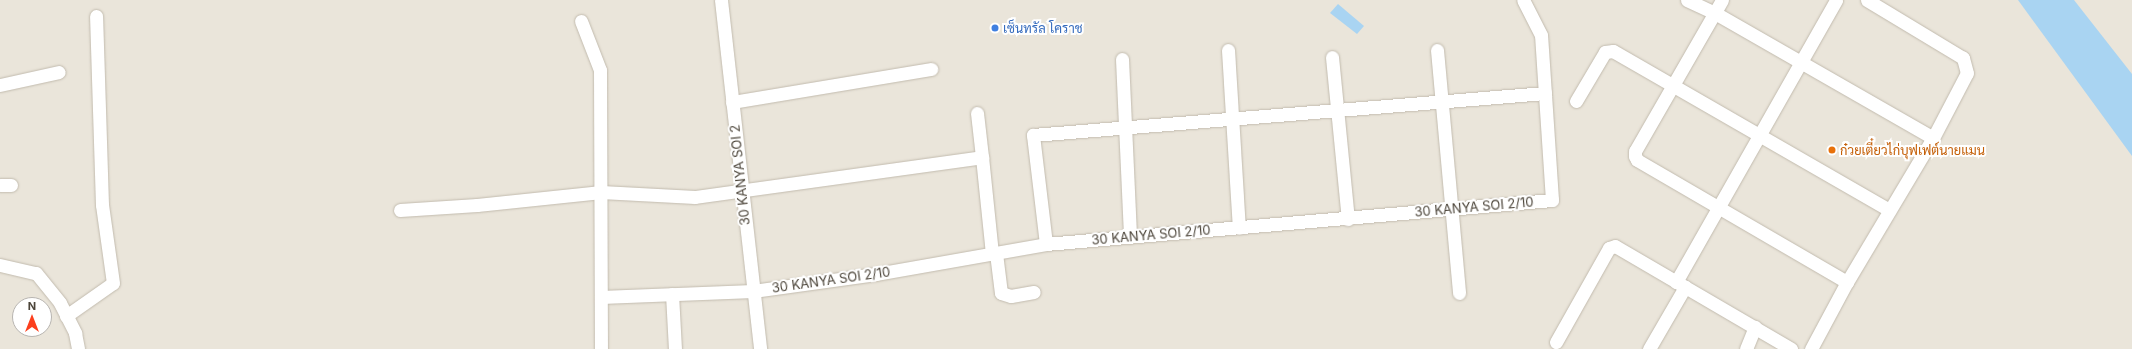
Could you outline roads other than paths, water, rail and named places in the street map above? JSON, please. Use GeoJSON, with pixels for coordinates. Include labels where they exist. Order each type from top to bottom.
{"type":"FeatureCollection","features":[{"type":"Feature","properties":{"kind":"street","name":"30 KANYA SOI 2"},"geometry":{"type":"LineString","coordinates":[[721,0],[741,192],[760,349]]}},
{"type":"Feature","properties":{"kind":"street"},"geometry":{"type":"LineString","coordinates":[[1046,244],[1033,135],[1545,93],[1541,35],[1523,0]]}},
{"type":"Feature","properties":{"kind":"street"},"geometry":{"type":"LineString","coordinates":[[1687,0],[1715,13],[1933,138]]}},
{"type":"Feature","properties":{"kind":"street"},"geometry":{"type":"LineString","coordinates":[[1722,0],[1674,86],[1635,151],[1635,156],[1637,160],[1847,282]]}},
{"type":"Feature","properties":{"kind":"street"},"geometry":{"type":"LineString","coordinates":[[1649,349],[1717,207],[1802,62],[1836,0]]}},
{"type":"Feature","properties":{"kind":"street"},"geometry":{"type":"LineString","coordinates":[[1811,349],[1847,282],[1933,138],[1967,73],[1963,58],[1868,0]]}},
{"type":"Feature","properties":{"kind":"street"},"geometry":{"type":"LineString","coordinates":[[66,316],[113,283],[102,205],[96,16]]}},
{"type":"Feature","properties":{"kind":"street"},"geometry":{"type":"LineString","coordinates":[[581,21],[600,70],[601,349]]}},
{"type":"Feature","properties":{"kind":"street"},"geometry":{"type":"LineString","coordinates":[[1228,50],[1234,118],[1239,228]]}},
{"type":"Feature","properties":{"kind":"street"},"geometry":{"type":"LineString","coordinates":[[1437,50],[1459,293]]}},
{"type":"Feature","properties":{"kind":"street"},"geometry":{"type":"LineString","coordinates":[[1576,101],[1605,52],[1609,50],[1760,134],[1890,210]]}},
{"type":"Feature","properties":{"kind":"street"},"geometry":{"type":"LineString","coordinates":[[1332,57],[1348,218]]}},
{"type":"Feature","properties":{"kind":"street"},"geometry":{"type":"LineString","coordinates":[[1122,59],[1130,237]]}},
{"type":"Feature","properties":{"kind":"street"},"geometry":{"type":"LineString","coordinates":[[732,102],[932,69]]}},
{"type":"Feature","properties":{"kind":"street"},"geometry":{"type":"LineString","coordinates":[[0,85],[59,72]]}},
{"type":"Feature","properties":{"kind":"street","name":"30 KANYA SOI 2/10"},"geometry":{"type":"LineString","coordinates":[[601,297],[753,291],[994,254],[1046,244],[1552,200],[1545,93]]}},
{"type":"Feature","properties":{"kind":"street"},"geometry":{"type":"LineString","coordinates":[[977,113],[994,254],[1001,293],[1011,296],[1034,292]]}},
{"type":"Feature","properties":{"kind":"street"},"geometry":{"type":"LineString","coordinates":[[400,210],[477,205],[601,192],[695,197],[741,192],[982,157]]}},
{"type":"Feature","properties":{"kind":"street"},"geometry":{"type":"LineString","coordinates":[[1556,342],[1567,319],[1613,246],[1624,250],[1791,349]]}},
{"type":"Feature","properties":{"kind":"street"},"geometry":{"type":"LineString","coordinates":[[0,265],[36,273],[60,303],[75,333],[78,349]]}},
{"type":"Feature","properties":{"kind":"street"},"geometry":{"type":"LineString","coordinates":[[672,294],[675,349]]}},
{"type":"Feature","properties":{"kind":"street"},"geometry":{"type":"LineString","coordinates":[[1746,349],[1755,327]]}},
{"type":"Feature","properties":{"kind":"water"},"geometry":{"type":"Polygon","coordinates":[[[2018,0],[2074,0],[2132,74],[2132,156],[2018,0]]]}},
{"type":"Feature","properties":{"kind":"water"},"geometry":{"type":"Polygon","coordinates":[[[1338,4],[1364,26],[1357,34],[1330,13],[1338,4]]]}},
{"type":"Feature","properties":{"kind":"place","name":"เซ็นทรัล โคราช"},"geometry":{"type":"Point","coordinates":[995,28]}},
{"type":"Feature","properties":{"kind":"place","name":"ก๋วยเตี๋ยวไก่บุฟเฟต์นายแมน"},"geometry":{"type":"Point","coordinates":[1832,150]}}]}
